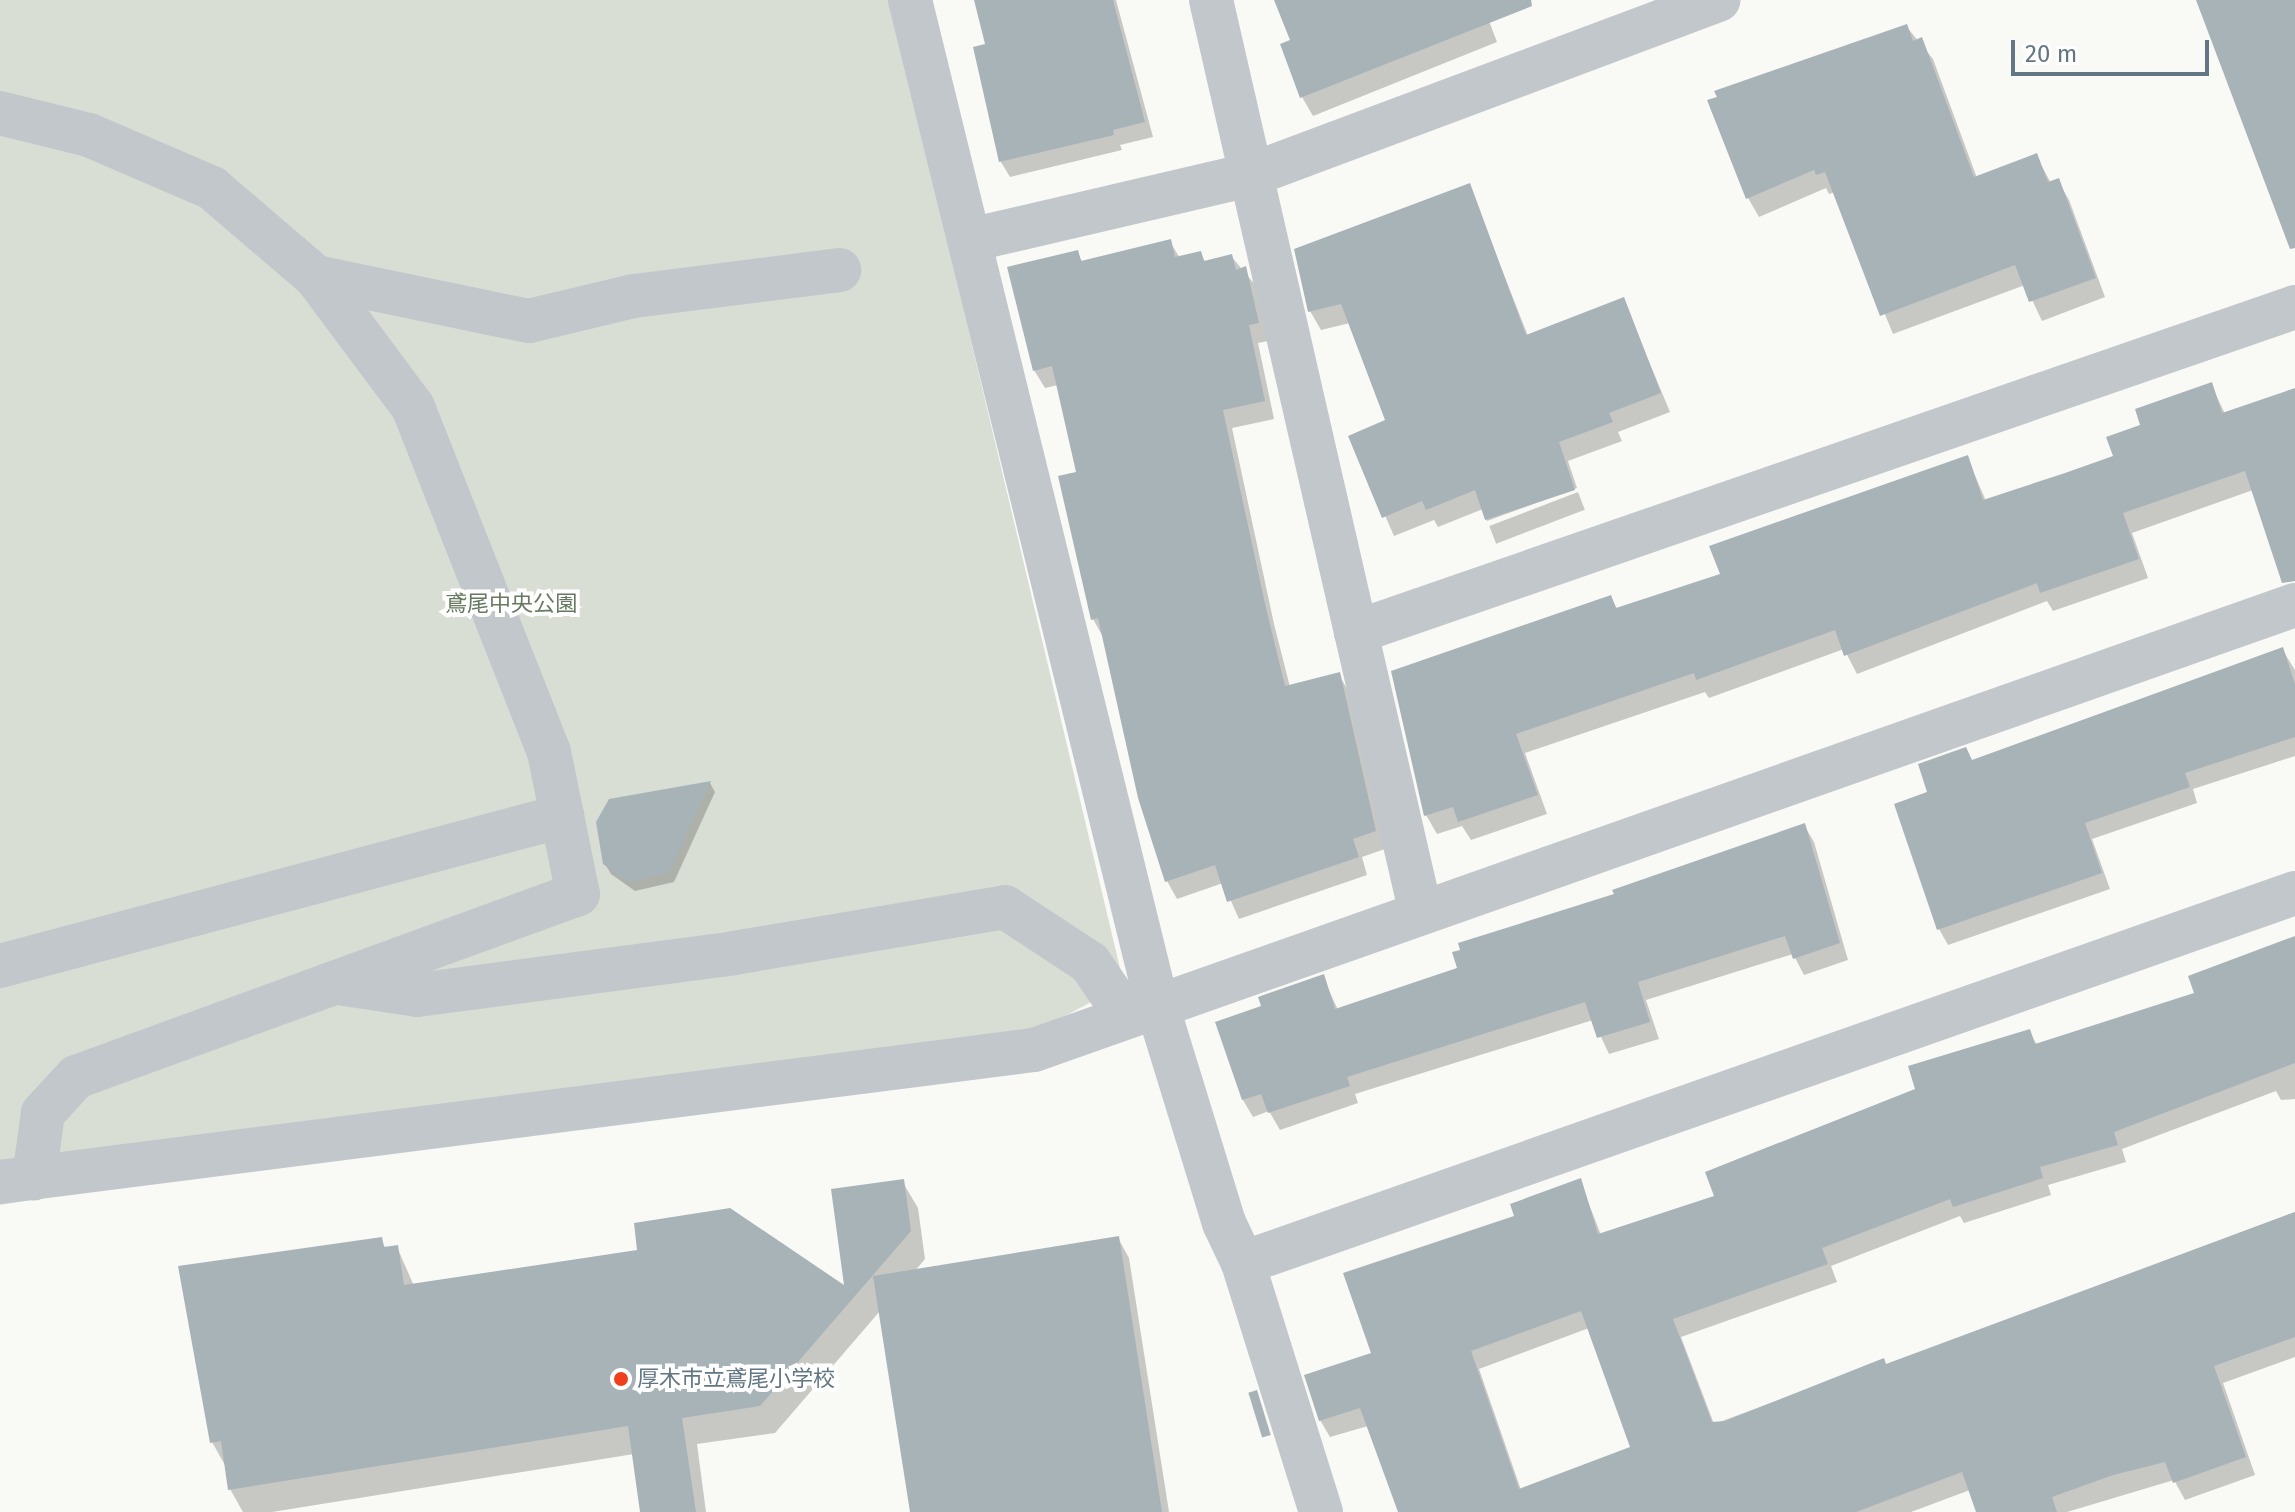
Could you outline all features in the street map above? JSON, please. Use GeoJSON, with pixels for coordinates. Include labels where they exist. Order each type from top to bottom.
{"type":"FeatureCollection","features":[{"type":"Feature","properties":{"kind":"street"},"geometry":{"type":"LineString","coordinates":[[910,0],[970,240],[1142,1011],[1224,1223],[1243,1263],[1321,1512]]}},
{"type":"Feature","properties":{"kind":"street"},"geometry":{"type":"LineString","coordinates":[[1211,0],[1421,913]]}},
{"type":"Feature","properties":{"kind":"street"},"geometry":{"type":"LineString","coordinates":[[970,240],[1253,174],[1719,0]]}},
{"type":"Feature","properties":{"kind":"street"},"geometry":{"type":"LineString","coordinates":[[0,113],[89,135],[212,188],[316,277],[413,407],[549,752],[578,894],[342,984],[76,1077],[43,1113],[17,1180],[1034,1050],[2295,605]]}},
{"type":"Feature","properties":{"kind":"street"},"geometry":{"type":"LineString","coordinates":[[316,277],[529,321],[634,296],[839,270]]}},
{"type":"Feature","properties":{"kind":"street"},"geometry":{"type":"LineString","coordinates":[[1356,632],[2295,307]]}},
{"type":"Feature","properties":{"kind":"street"},"geometry":{"type":"LineString","coordinates":[[0,966],[562,816]]}},
{"type":"Feature","properties":{"kind":"street"},"geometry":{"type":"LineString","coordinates":[[1243,1263],[2295,893]]}},
{"type":"Feature","properties":{"kind":"street"},"geometry":{"type":"LineString","coordinates":[[342,984],[417,995],[734,953],[1005,907],[1090,963],[1142,1011]]}},
{"type":"Feature","properties":{"kind":"green space","name":"鳶尾中央公園"},"geometry":{"type":"Polygon","coordinates":[[[0,0],[890,0],[1124,985],[1021,1039],[0,1205],[0,0]]]}},
{"type":"Feature","properties":{"kind":"building"},"geometry":{"type":"Polygon","coordinates":[[[974,0],[1113,0],[1145,122],[1113,130],[1114,135],[999,162],[973,47],[985,44],[974,0]]]}},
{"type":"Feature","properties":{"kind":"building"},"geometry":{"type":"Polygon","coordinates":[[[1274,0],[1531,0],[1532,6],[1300,98],[1280,44],[1290,40],[1274,0]]]}},
{"type":"Feature","properties":{"kind":"building"},"geometry":{"type":"Polygon","coordinates":[[[2196,0],[2295,0],[2295,248],[2290,249],[2196,0]]]}},
{"type":"Feature","properties":{"kind":"building"},"geometry":{"type":"Polygon","coordinates":[[[1907,24],[1913,41],[1922,37],[1974,177],[2037,153],[2048,182],[2059,178],[2096,278],[2029,302],[2015,265],[1880,316],[1825,172],[1816,175],[1814,170],[1746,199],[1707,100],[1717,97],[1714,91],[1907,24]]]}},
{"type":"Feature","properties":{"kind":"building"},"geometry":{"type":"Polygon","coordinates":[[[1470,183],[1526,335],[1624,297],[1661,393],[1609,413],[1613,422],[1559,442],[1575,490],[1485,520],[1475,490],[1426,510],[1422,501],[1382,518],[1348,436],[1385,420],[1341,304],[1308,312],[1294,249],[1470,183]]]}},
{"type":"Feature","properties":{"kind":"building"},"geometry":{"type":"Polygon","coordinates":[[[1171,239],[1175,257],[1201,251],[1204,261],[1232,254],[1236,270],[1246,266],[1259,323],[1249,325],[1265,401],[1223,410],[1265,604],[1285,686],[1340,672],[1376,831],[1353,839],[1359,857],[1227,902],[1215,865],[1165,882],[1138,798],[1098,618],[1091,620],[1058,476],[1076,472],[1052,366],[1033,371],[1007,267],[1078,250],[1081,261],[1171,239]]]}},
{"type":"Feature","properties":{"kind":"building"},"geometry":{"type":"Polygon","coordinates":[[[2212,382],[2222,413],[2295,388],[2295,581],[2282,583],[2245,471],[2123,513],[2139,559],[2040,593],[2037,583],[1844,656],[1835,630],[1696,680],[1694,673],[1516,734],[1538,795],[1458,822],[1453,807],[1424,816],[1391,671],[1611,595],[1616,608],[1720,574],[1709,546],[1968,455],[1983,500],[2065,473],[2113,456],[2106,437],[2140,425],[2135,409],[2212,382]]]}},
{"type":"Feature","properties":{"kind":"building"},"geometry":{"type":"Polygon","coordinates":[[[2283,647],[2295,684],[2295,737],[2185,773],[2190,787],[2085,823],[2102,873],[1937,930],[1894,804],[1927,792],[1918,764],[1966,747],[1972,760],[2283,647]]]}},
{"type":"Feature","properties":{"kind":"building"},"geometry":{"type":"Polygon","coordinates":[[[711,781],[669,873],[628,882],[603,864],[596,822],[609,799],[711,781]]]}},
{"type":"Feature","properties":{"kind":"building"},"geometry":{"type":"Polygon","coordinates":[[[1805,823],[1840,943],[1793,959],[1785,936],[1638,982],[1650,1022],[1597,1038],[1585,1002],[1347,1077],[1350,1086],[1268,1113],[1261,1094],[1242,1100],[1215,1022],[1261,1006],[1258,997],[1324,974],[1335,1009],[1457,968],[1452,952],[1460,950],[1458,943],[1614,894],[1612,890],[1805,823]]]}},
{"type":"Feature","properties":{"kind":"building"},"geometry":{"type":"Polygon","coordinates":[[[2295,936],[2295,1063],[2114,1132],[2118,1145],[2040,1167],[2043,1178],[1953,1207],[1950,1199],[1822,1248],[1828,1264],[1673,1319],[1712,1422],[1725,1421],[1884,1358],[1886,1364],[2295,1212],[2295,1337],[2214,1366],[2246,1457],[2173,1483],[2165,1462],[2113,1475],[2052,1497],[2057,1512],[1976,1512],[1962,1472],[1856,1512],[1398,1512],[1360,1408],[1319,1421],[1304,1375],[1371,1353],[1343,1273],[1514,1216],[1510,1204],[1581,1178],[1598,1234],[1714,1196],[1705,1172],[1915,1089],[1908,1066],[2030,1029],[2035,1044],[2194,993],[2188,976],[2295,936]],[[1581,1311],[1471,1351],[1519,1489],[1630,1447],[1581,1311]]]}},
{"type":"Feature","properties":{"kind":"building"},"geometry":{"type":"Polygon","coordinates":[[[904,1179],[911,1231],[760,1406],[682,1418],[696,1512],[640,1512],[628,1426],[228,1490],[221,1441],[210,1443],[178,1266],[382,1237],[384,1247],[398,1245],[404,1285],[637,1250],[634,1223],[730,1208],[844,1285],[831,1189],[904,1179]]]}},
{"type":"Feature","properties":{"kind":"building"},"geometry":{"type":"Polygon","coordinates":[[[1119,1236],[1162,1512],[910,1512],[873,1276],[1119,1236]]]}},
{"type":"Feature","properties":{"kind":"building"},"geometry":{"type":"Polygon","coordinates":[[[1257,1390],[1271,1435],[1262,1438],[1248,1393],[1257,1390]]]}},
{"type":"Feature","properties":{"kind":"place","name":"厚木市立鳶尾小学校"},"geometry":{"type":"Point","coordinates":[621,1379]}}]}
